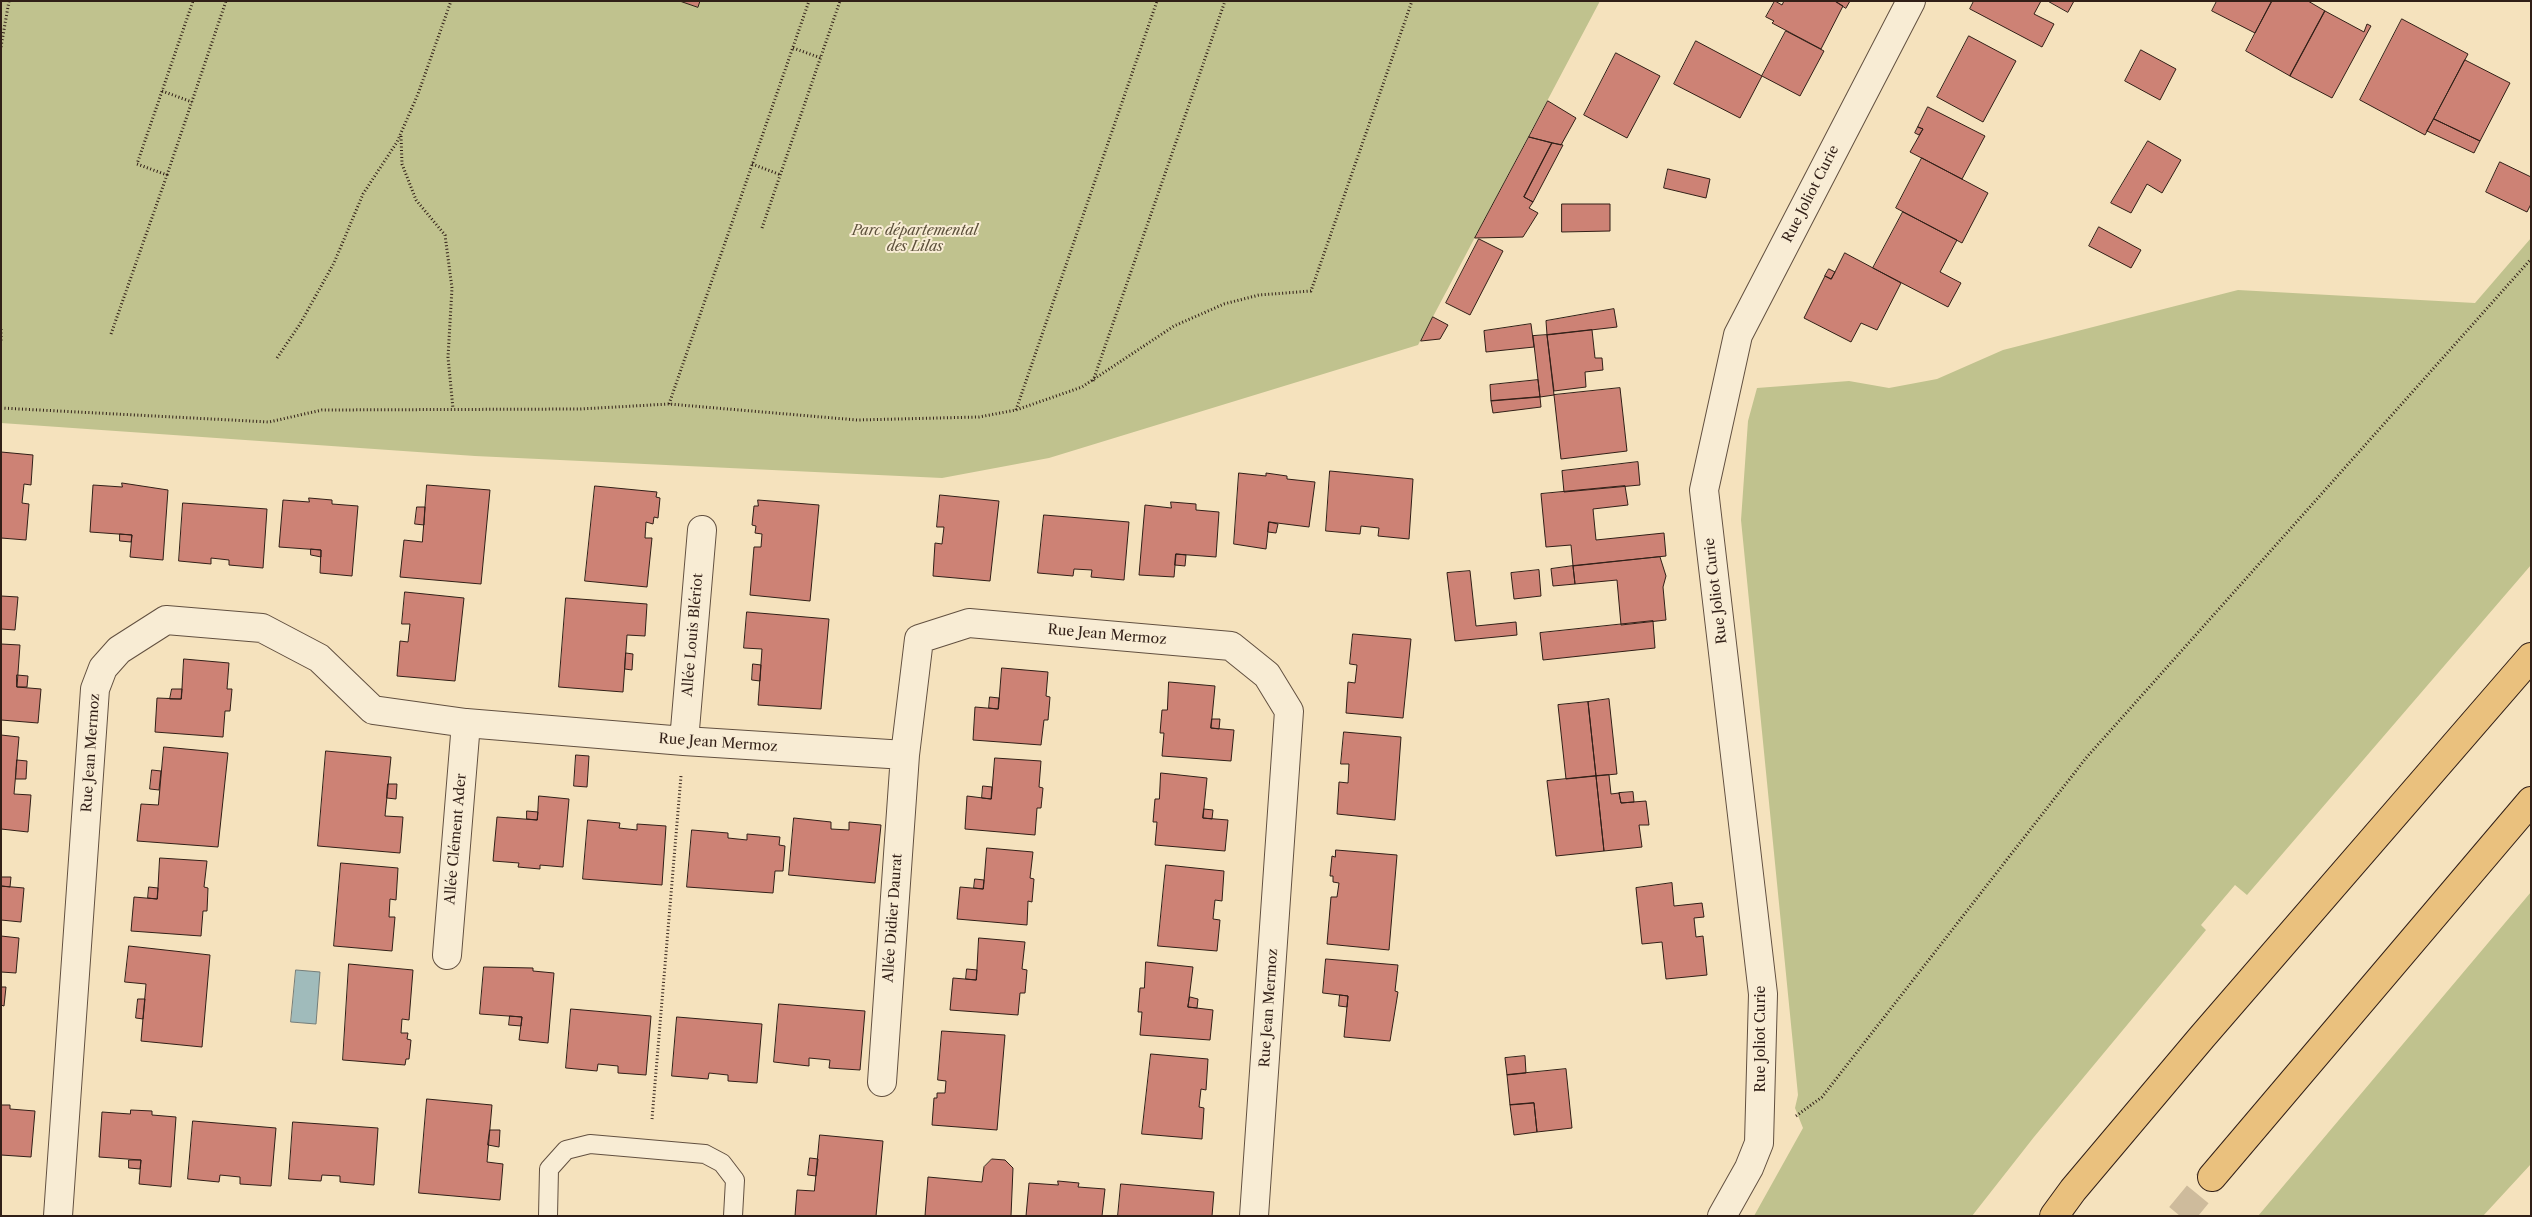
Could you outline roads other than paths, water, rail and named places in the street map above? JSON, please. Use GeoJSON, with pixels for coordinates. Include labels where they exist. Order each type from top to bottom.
{"type":"FeatureCollection","features":[{"type":"Feature","properties":{"kind":"highway"},"geometry":{"type":"LineString","coordinates":[[2054,1216],[2202,1037],[2531,657]]}},
{"type":"Feature","properties":{"kind":"highway"},"geometry":{"type":"LineString","coordinates":[[2212,1177],[2531,801]]}},
{"type":"Feature","properties":{"kind":"street","name":"Rue Joliot Curie"},"geometry":{"type":"LineString","coordinates":[[1722,1216],[1749,1168],[1759,1143],[1763,994],[1704,490],[1738,335],[1911,1]]}},
{"type":"Feature","properties":{"kind":"street","name":"Allée Louis Blériot"},"geometry":{"type":"LineString","coordinates":[[684,741],[702,530]]}},
{"type":"Feature","properties":{"kind":"street","name":"Rue Jean Mermoz"},"geometry":{"type":"LineString","coordinates":[[58,1216],[96,689],[103,668],[119,650],[166,620],[262,628],[319,658],[373,710],[466,722],[684,741],[905,755],[919,639],[969,623],[1230,646],[1267,675],[1290,711],[1254,1216]]}},
{"type":"Feature","properties":{"kind":"street","name":"Allée Clément Ader"},"geometry":{"type":"LineString","coordinates":[[447,955],[466,722]]}},
{"type":"Feature","properties":{"kind":"street","name":"Allée Didier Daurat"},"geometry":{"type":"LineString","coordinates":[[882,1082],[905,755]]}},
{"type":"Feature","properties":{"kind":"lane"},"geometry":{"type":"LineString","coordinates":[[548,1216],[549,1169],[566,1150],[590,1144],[705,1154],[722,1163],[735,1180],[733,1216]]}},
{"type":"Feature","properties":{"kind":"water"},"geometry":{"type":"Polygon","coordinates":[[[296,970],[320,972],[316,1024],[291,1022],[296,970]]]}},
{"type":"Feature","properties":{"kind":"tunnel"},"geometry":{"type":"LineString","coordinates":[[2180,1216],[2212,1177]]}},
{"type":"Feature","properties":{"kind":"park label","name":"Parc départemental des Lilas"},"geometry":{"type":"Point","coordinates":[915,240]}}]}
